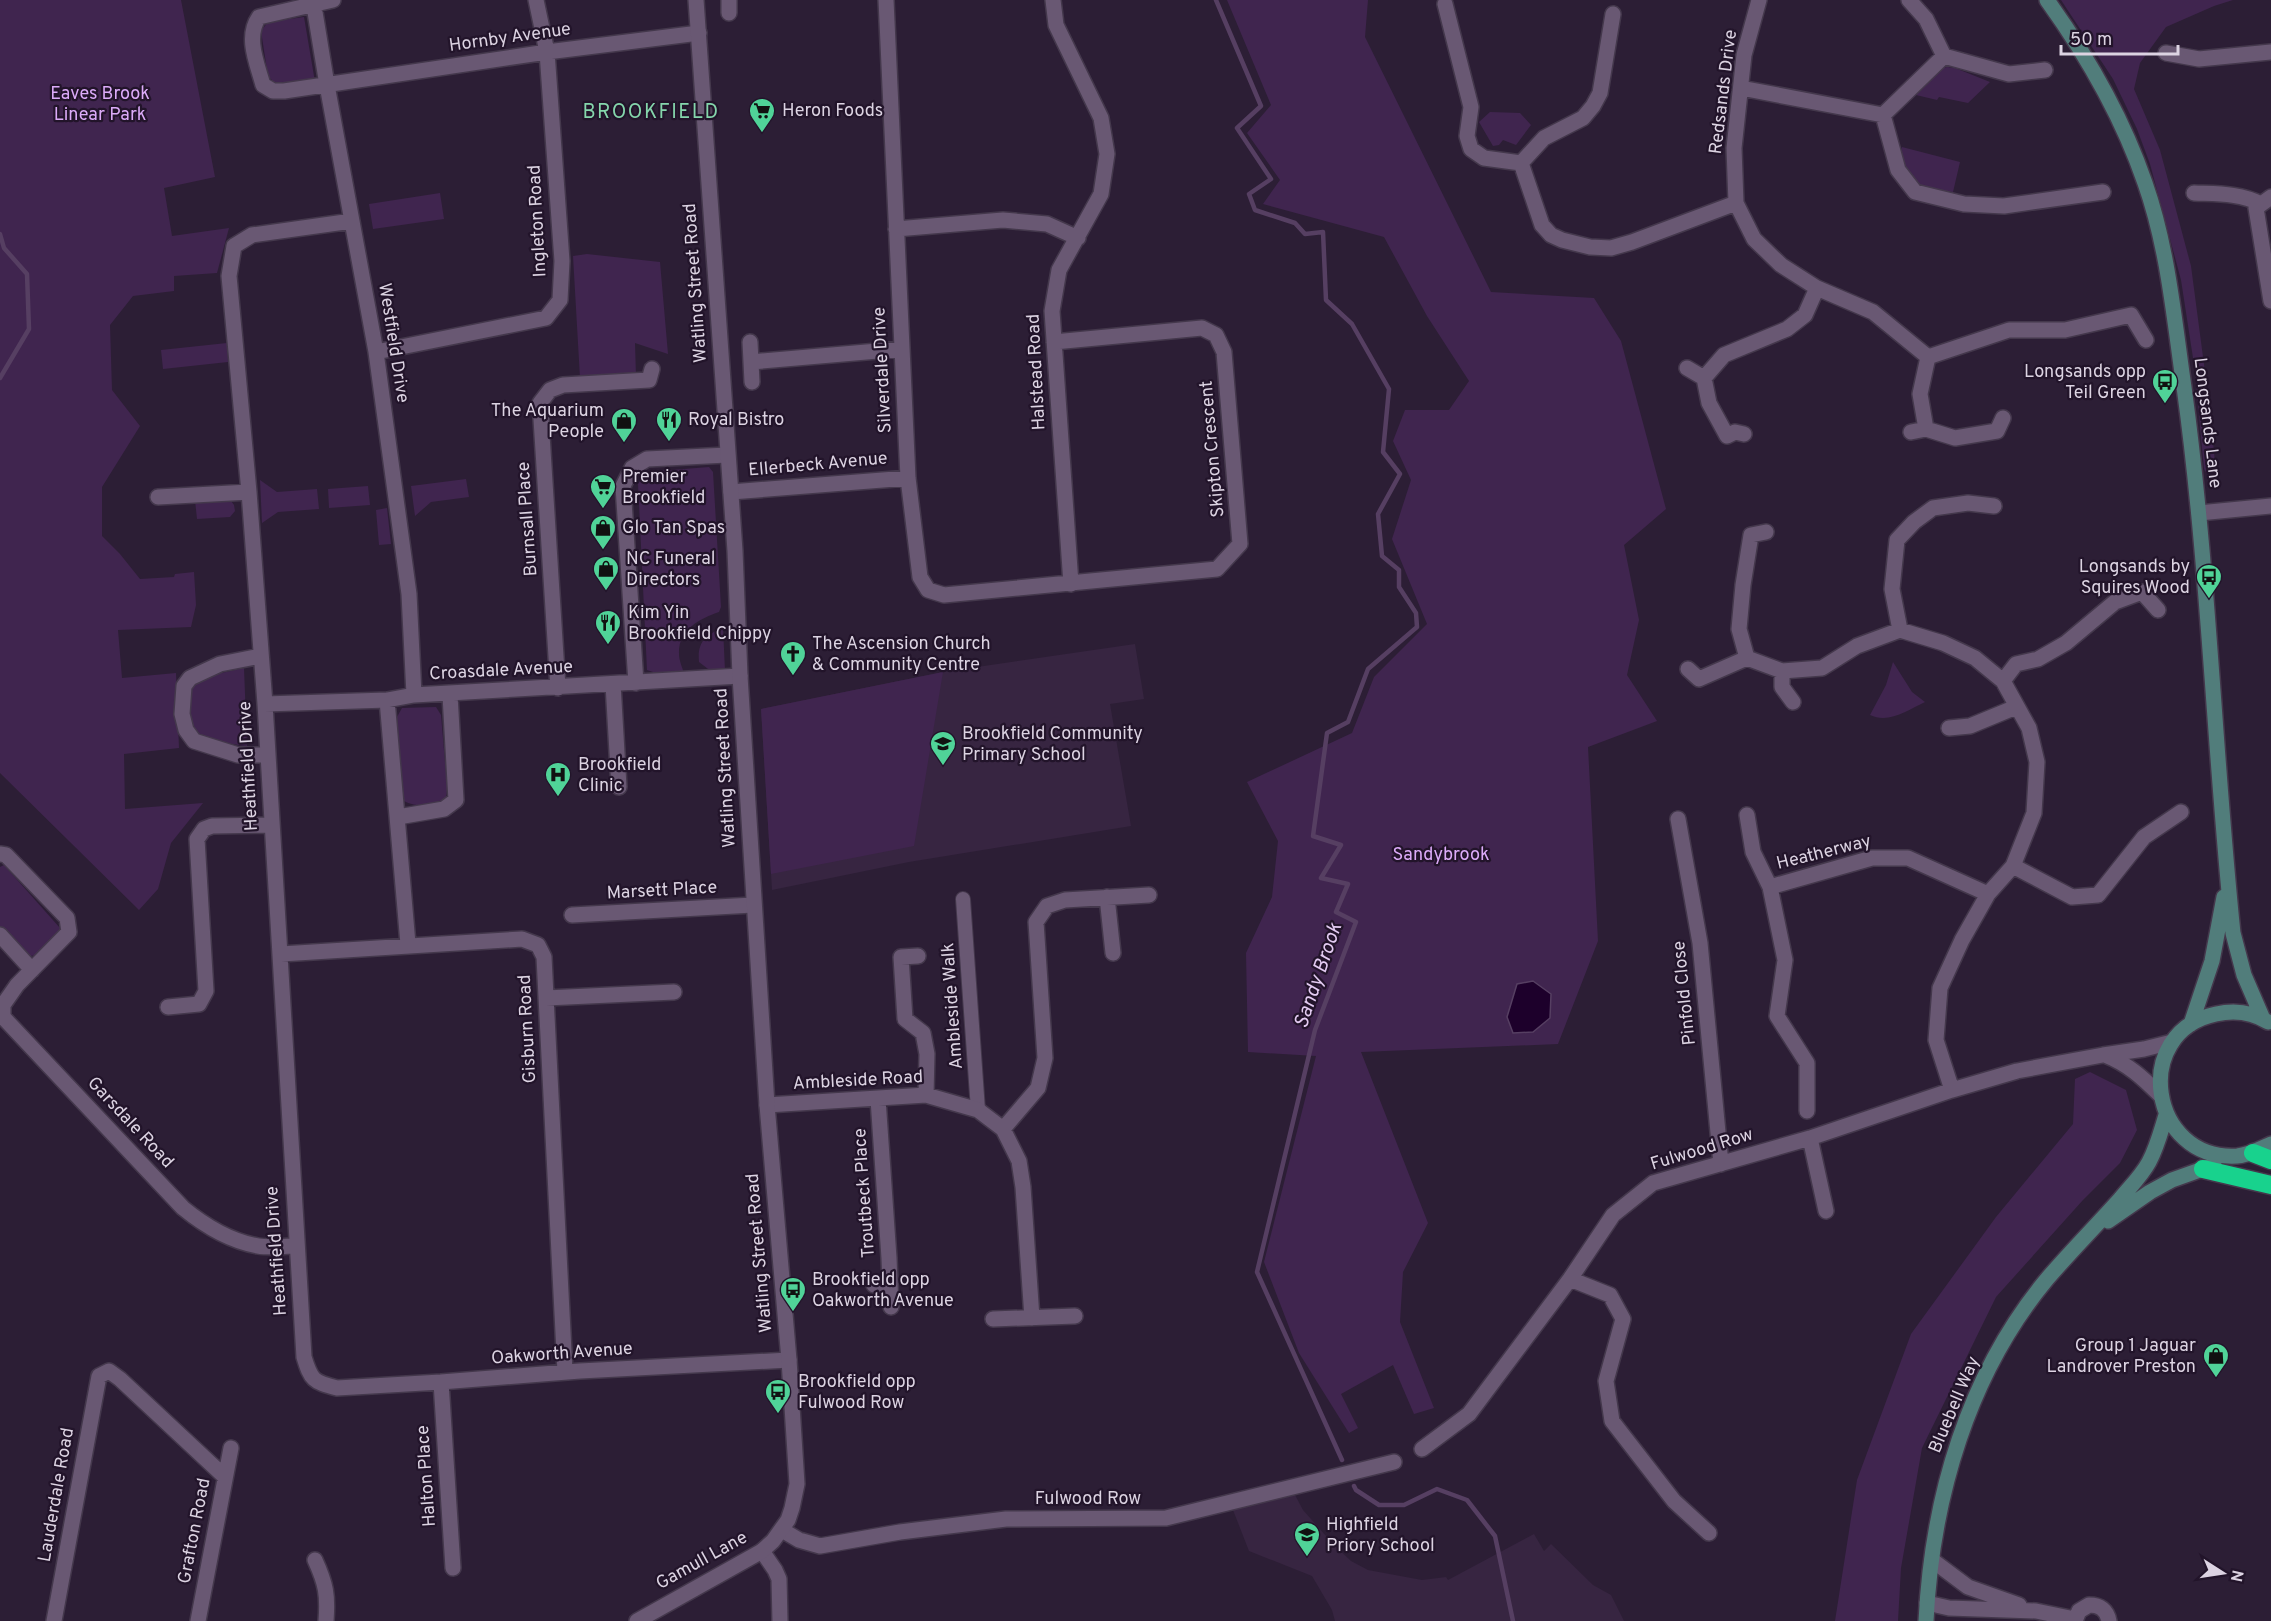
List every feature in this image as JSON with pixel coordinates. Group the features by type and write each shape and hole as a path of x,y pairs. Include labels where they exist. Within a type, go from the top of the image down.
{"highway":[{"path":"2245,1155 2271,1160"},
{"path":"2203,1169 2271,1185"}],"main road":[{"name":"Longsands Lane","path":"2047,0 2078,44 2102,84 2126,132 2146,184 2160,236 2169,280 2199,513 2227,879"},
{"path":"2227,879 2237,951 2248,986 2267,1022"},
{"path":"2191,1024 2212,961 2227,879"},
{"path":"2245,1155 2215,1154 2195,1146 2182,1136 2166,1115 2160,1095 2162,1068 2172,1042 2191,1024 2208,1016 2226,1012 2245,1013 2267,1022"},
{"path":"2089,1235 2148,1163 2166,1115"},
{"path":"2089,1235 2150,1192 2172,1180 2271,1144"},
{"name":"Bluebell Way","path":"1926,1621 1936,1527 1952,1456 1982,1381 2017,1320 2047,1279 2089,1235"}],"street":[{"path":"313,2 333,0"},
{"name":"Ingleton Road","path":"376,352 546,318 560,300 562,261 547,52 536,0"},
{"name":"Watling Street Road","path":"696,0 731,492 753,905 797,1484 792,1508 782,1530"},
{"name":"Silverdale Drive","path":"886,0 908,477 920,577 928,590 944,595 1071,584"},
{"name":"Halstead Road","path":"1053,0 1056,25 1101,118 1107,154 1101,194 1059,270 1052,311 1071,584"},
{"name":"Redsands Drive","path":"1759,0 1744,55 1734,148 1736,203 1754,239 1781,265 1817,288 1873,312 1928,357"},
{"path":"1909,0 1926,19 1944,56 2009,74 2045,70"},
{"name":"Westfield Drive","path":"313,2 376,352 409,594 414,695"},
{"name":"Hornby Avenue","path":"313,2 259,17 252,27 252,43 263,85 273,91 699,33"},
{"path":"1445,4 1471,107 1467,136 1471,149 1484,158 1521,163"},
{"path":"1521,163 1544,138 1583,118 1593,106 1600,93 1613,14"},
{"path":"2166,53 2199,59 2271,52"},
{"path":"1883,115 1944,56"},
{"path":"1741,88 1883,115"},
{"path":"1883,115 1898,170 1916,192 1964,204 2004,206 2103,192"},
{"path":"1521,163 1542,225 1551,235 1590,247 1611,248 1632,242 1736,203"},
{"path":"2194,193 2240,196 2266,201"},
{"path":"2266,201 2256,208 2271,301"},
{"path":"896,229 1003,220 1047,224 1078,238"},
{"name":"Heathfield Drive","path":"337,1388 322,1384 310,1376 304,1357 267,754 266,704 229,276 234,246 252,235 352,221"},
{"path":"1704,378 1724,355 1787,329 1804,315 1817,288"},
{"path":"2003,418 1998,431 1955,438 1919,430 1920,394 1928,357 2009,330 2065,330 2131,315 2146,340"},
{"name":"Skipton Crescent","path":"1054,342 1202,328 1216,335 1224,352 1240,544 1217,569 1071,584"},
{"path":"750,342 752,382"},
{"path":"751,362 901,349"},
{"path":"1687,368 1704,378 1709,403 1727,436 1735,432 1744,434"},
{"name":"Burnsall Place","path":"558,688 540,403 550,390 563,385 649,380 652,369"},
{"path":"636,683 623,486 632,468 647,459 727,455"},
{"name":"Ellerbeck Avenue","path":"731,492 908,477"},
{"path":"158,497 249,492"},
{"path":"1900,630 1892,589 1897,540 1914,522 1933,508 1968,503 1994,506"},
{"path":"2199,513 2271,506"},
{"path":"1747,658 1739,629 1743,585 1751,535 1766,532"},
{"path":"2003,681 2016,664 2038,659 2066,643 2115,602 2142,592 2158,610"},
{"path":"1688,669 1699,679 1747,658 1782,672 1822,668 1857,646 1900,630 1943,643 1975,658 2003,681 2029,728 2037,762 2034,813 2013,866 1988,894 1962,940 1940,988 1936,1040 1952,1090"},
{"path":"261,656 220,664 190,678 184,686 182,714 186,730 194,741 238,755 267,754"},
{"path":"1782,672 1782,687 1793,702"},
{"name":"Croasdale Avenue","path":"266,704 387,700 414,695 450,695 740,676"},
{"path":"613,684 619,787"},
{"path":"398,817 444,808 456,800 450,695"},
{"path":"387,700 408,944"},
{"path":"1949,728 1970,726 2016,707"},
{"path":"2013,866 2072,897 2098,895 2144,837 2181,812"},
{"name":"Heatherway","path":"1747,815 1753,852 1770,887 1785,960 1777,1016 1807,1063 1807,1111"},
{"name":"Pinfold Close","path":"1678,819 1700,942 1721,1164"},
{"path":"168,1007 199,1004 206,992 197,838 204,829 212,826 272,825"},
{"name":"Garsdale Road","path":"0,854 6,855 66,918 69,932 17,985 3,1005 3,1017 183,1208 214,1231 236,1240 260,1247 296,1246"},
{"name":"Heatherway","path":"1770,887 1872,858 1908,858 1988,894"},
{"path":"1003,1129 1038,1088 1045,1058 1036,922 1047,906 1065,900 1149,895"},
{"path":"1107,897 1113,953"},
{"name":"Ambleside Walk","path":"963,899 978,1110"},
{"name":"Marsett Place","path":"572,915 753,905"},
{"path":"0,935 32,970"},
{"name":"Gisburn Road","path":"281,954 408,944 522,939 538,945 544,957 565,1372"},
{"path":"918,956 901,957 905,1019 923,1033 927,1054 926,1095"},
{"path":"546,998 674,992"},
{"name":"Fulwood Row","path":"1422,1449 1468,1414 1570,1278 1613,1215 1653,1183 1810,1138 1952,1090 2017,1071 2172,1042"},
{"path":"2103,1054 2136,1071 2160,1095"},
{"name":"Ambleside Road","path":"767,1105 926,1095 978,1110 1003,1129 1019,1161 1023,1187 1032,1318"},
{"name":"Troutbeck Place","path":"878,1099 889,1258 882,1285 891,1307"},
{"path":"1810,1138 1826,1211"},
{"path":"1570,1278 1610,1295 1623,1319 1606,1381 1612,1421 1674,1501 1709,1533"},
{"path":"993,1319 1076,1316"},
{"name":"Oakworth Avenue","path":"337,1388 565,1372 789,1360"},
{"name":"Lauderdale Road","path":"54,1621 99,1376 109,1371 120,1379 225,1477"},
{"name":"Halton Place","path":"441,1382 453,1568"},
{"name":"Grafton Road","path":"198,1621 231,1448"},
{"name":"Fulwood Row","path":"782,1530 800,1540 820,1546 900,1532 1006,1519 1166,1518 1394,1462"},
{"name":"Gamull Lane","path":"637,1621 762,1551 782,1530"},
{"path":"762,1551 775,1570 778,1579 780,1621"},
{"path":"315,1560 328,1595 326,1621"},
{"path":"1932,1560 1977,1591 2036,1611 2075,1620 2084,1607 2095,1605 2105,1611 2109,1621"},
{"path":"1927,1603 1949,1608 2036,1611"},
{"path":"1990,1621 2036,1611"}],"shaded area":[{"name":"Brookfield Community Primary School","path":"1135,644 1144,699 1110,704 1131,826 909,862 772,890 761,709 943,672"},
{"path":"1533,981 1551,994 1550,1018 1533,1032 1513,1033 1507,1017 1517,984"},
{"name":"Highfield Priory School","path":"1295,1495 1303,1510 1351,1561 1368,1570 1422,1580 1446,1577 1448,1580 1534,1534 1544,1551 1551,1544 1593,1585 1611,1595 1624,1621 1335,1621 1332,1610 1312,1576 1249,1551 1233,1510"}],"green space":[{"name":"Eaves Brook Linear Park","path":"0,0 181,0 215,177 164,188 172,236 229,228 217,273 174,276 174,291 133,296 110,325 112,390 140,426 102,487 102,536 140,579 174,577 175,574 194,572 196,605 191,627 118,630 122,678 176,673 179,748 124,754 125,809 203,803 171,843 158,889 139,910 0,773"},
{"name":"Sandybrook","path":"1227,0 1368,0 1365,37 1491,292 1594,298 1621,341 1666,509 1624,545 1639,620 1627,675 1657,721 1588,747 1598,941 1558,1044 1361,1052 1428,1223 1403,1272 1400,1322 1434,1408 1414,1414 1393,1365 1341,1394 1358,1428 1349,1433 1299,1353 1264,1262 1316,1056 1248,1052 1246,953 1272,897 1278,841 1247,782 1352,733 1374,677 1427,624 1392,539 1411,480 1393,441 1405,410 1449,410 1469,381 1427,316 1384,237 1263,204 1280,180 1247,133 1271,105"},
{"path":"2061,0 2233,0 2166,27 2140,63 2134,89 2160,150 2191,266 2210,410 2217,484 2213,483 2204,469 2195,371 2181,280 2150,164 2137,129 2113,79"},
{"path":"304,17 315,82 277,86 268,76 261,31 268,22"},
{"path":"1947,67 1990,82 1968,103 1939,97 1937,100 1916,95 1912,91 1940,69"},
{"path":"1490,112 1520,113 1531,125 1516,145 1503,140 1499,145 1493,146 1479,122"},
{"path":"1902,147 1960,162 1953,192 1924,187 1913,180 1903,161"},
{"path":"440,193 444,219 373,229 369,204"},
{"path":"587,254 660,262 668,354 635,343 636,376 580,378 573,256"},
{"path":"227,343 228,362 163,369 161,350"},
{"path":"709,467 713,472 721,607 719,612 697,622 682,638 679,654 684,673 659,674 647,670 638,484 646,472"},
{"path":"466,479 469,497 431,502 415,516 411,486"},
{"path":"260,480 277,492 317,489 319,509 278,512 262,523"},
{"path":"368,486 370,505 329,508 328,489"},
{"path":"195,500 231,501 235,511 230,517 197,519"},
{"path":"387,508 391,544 379,545 376,510"},
{"path":"723,627 725,671 712,672 699,662 701,644 707,636"},
{"path":"1893,662 1912,692 1925,702 1891,717 1870,715 1886,685"},
{"path":"244,668 247,746 224,743 193,733 188,719 187,692 205,678"},
{"path":"943,672 914,846 771,874 761,709"},
{"path":"436,707 441,715 446,796 439,804 423,806 412,804 404,801 397,717 402,708"},
{"path":"4,865 60,928 58,937 40,955 30,956 0,926 0,867"},
{"path":"2090,1072 2126,1090 2137,1130 2120,1163 2083,1200 1996,1297 1922,1448 1901,1568 1898,1621 1835,1621 1857,1480 1911,1334 1996,1217 2073,1124 2075,1079"}],"waterway":[{"name":"Sandy Brook","path":"1216,0 1261,106 1237,128 1271,179 1249,194 1255,210 1295,223 1305,234 1323,232 1326,300 1352,324 1389,389 1383,452 1400,474 1378,514 1382,556 1399,570 1399,587 1416,613 1417,627 1368,669 1348,722 1327,733 1313,836 1341,845 1321,878 1348,884 1336,912 1356,922 1315,1030 1257,1272 1342,1460"},
{"path":"0,234 4,248 27,274 29,329 0,378"},
{"name":"Sandy Brook","path":"1354,1486 1356,1490 1379,1505 1404,1505 1437,1489 1467,1500 1495,1536 1513,1621"}],"place":[{"name":"Heron Foods","path":"762,134"},
{"name":"Longsands opp Teil Green","path":"2165,405"},
{"name":"Royal Bistro","path":"669,443"},
{"name":"The Aquarium People","path":"624,444"},
{"name":"Premier Brookfield","path":"603,510"},
{"name":"Glo Tan Spas","path":"603,551"},
{"name":"NC Funeral Directors","path":"606,592"},
{"name":"Longsands by Squires Wood","path":"2209,600"},
{"name":"Kim Yin Brookfield Chippy","path":"608,646"},
{"name":"The Ascension Church & Community Centre","path":"793,677"},
{"name":"Brookfield Community Primary School","path":"943,767"},
{"name":"Brookfield Clinic","path":"558,798"},
{"name":"Brookfield opp Oakworth Avenue","path":"793,1313"},
{"name":"Group 1 Jaguar Landrover Preston","path":"2216,1379"},
{"name":"Brookfield opp Fulwood Row","path":"778,1415"},
{"name":"Highfield Priory School","path":"1307,1558"}],"district":[{"name":"BROOKFIELD","path":"651,113"}]}
